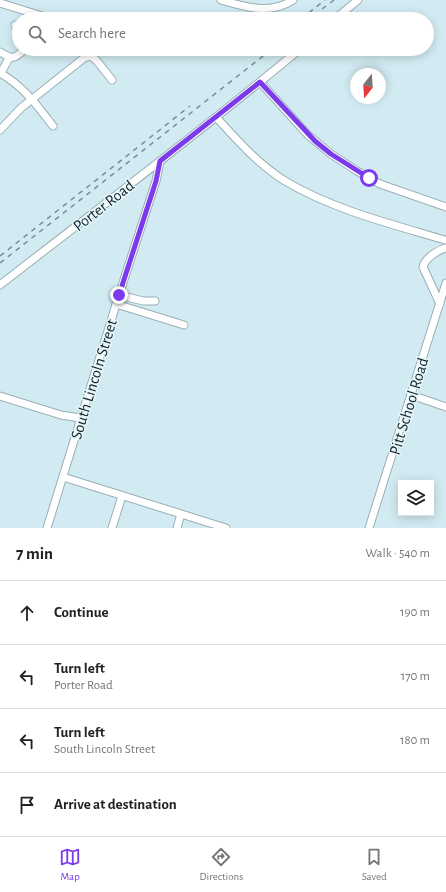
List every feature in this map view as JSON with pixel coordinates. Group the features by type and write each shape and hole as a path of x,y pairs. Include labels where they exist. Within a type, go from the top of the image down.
{"street":[{"path":"221,0 262,9 285,5 292,0"},
{"path":"343,12 358,0"},
{"path":"0,3 29,12"},
{"path":"0,52 9,58 16,56"},
{"path":"0,130 21,108 84,58 91,56 97,61 112,80"},
{"name":"Porter Road","path":"0,285 160,161 292,56"},
{"path":"9,58 0,73 22,88 53,126"},
{"path":"260,82 308,135 336,158 380,184 446,207"},
{"path":"216,117 234,137 265,166 284,180 337,206 445,240"},
{"name":"South Lincoln Street","path":"47,528 80,418 156,181 160,161"},
{"path":"440,304 423,267 424,263 440,250 446,248"},
{"name":"Pitt School Road","path":"370,528 446,283"},
{"path":"119,295 143,301 156,301"},
{"path":"116,304 184,325"},
{"path":"411,395 446,407"},
{"path":"0,396 61,415 80,418"},
{"path":"63,477 226,528"},
{"path":"112,528 122,496"},
{"path":"177,528 181,514"}],"railway":[{"path":"310,12 325,0"},
{"path":"322,9 334,0"},
{"path":"0,263 263,56"},
{"path":"0,256 190,106"}],"route":[{"path":"119,295 156,181 160,161 260,82 315,141 341,161 369,178"}]}
